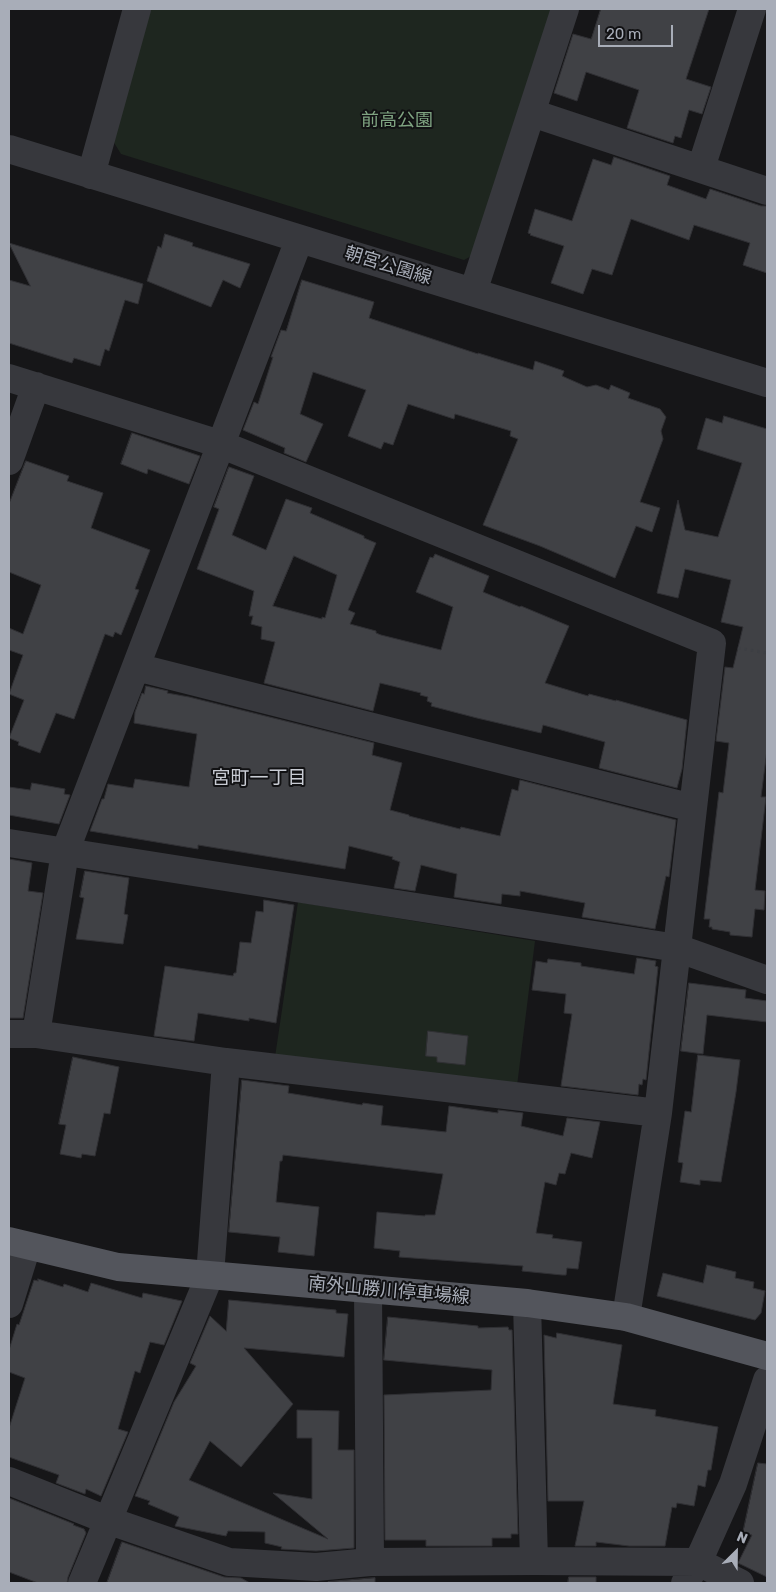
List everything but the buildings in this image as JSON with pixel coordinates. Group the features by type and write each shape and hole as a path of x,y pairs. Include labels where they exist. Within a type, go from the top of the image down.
{"main road":[{"name":"南外山勝川停車場線","path":"18,1244 118,1267 527,1303 626,1317 767,1356"}],"street":[{"path":"91,175 136,9"},
{"path":"473,292 565,9"},
{"path":"701,168 752,9"},
{"path":"532,112 767,191"},
{"name":"朝宮公園線","path":"9,150 767,383"},
{"path":"36,1034 65,852 299,240"},
{"path":"9,378 220,444 712,643 658,1112 626,1317"},
{"path":"9,460 36,386"},
{"path":"136,667 693,808"},
{"path":"9,843 677,948 767,980"},
{"path":"9,1034 36,1034 226,1062 658,1112"},
{"path":"82,1583 210,1275 226,1062"},
{"path":"9,1304 18,1244"},
{"path":"368,1289 370,1562"},
{"path":"527,1303 534,1561"},
{"path":"691,1573 734,1484 767,1380"},
{"path":"9,1481 107,1520 229,1562 313,1575 370,1562 534,1561 691,1573 740,1583"}],"green space":[{"name":"前高公園","path":"148,9 552,9 473,255 464,260 121,154 113,141"},
{"path":"298,902 535,941 517,1086 275,1057"}],"district":[{"name":"宮町一丁目","path":"259,779"}]}
